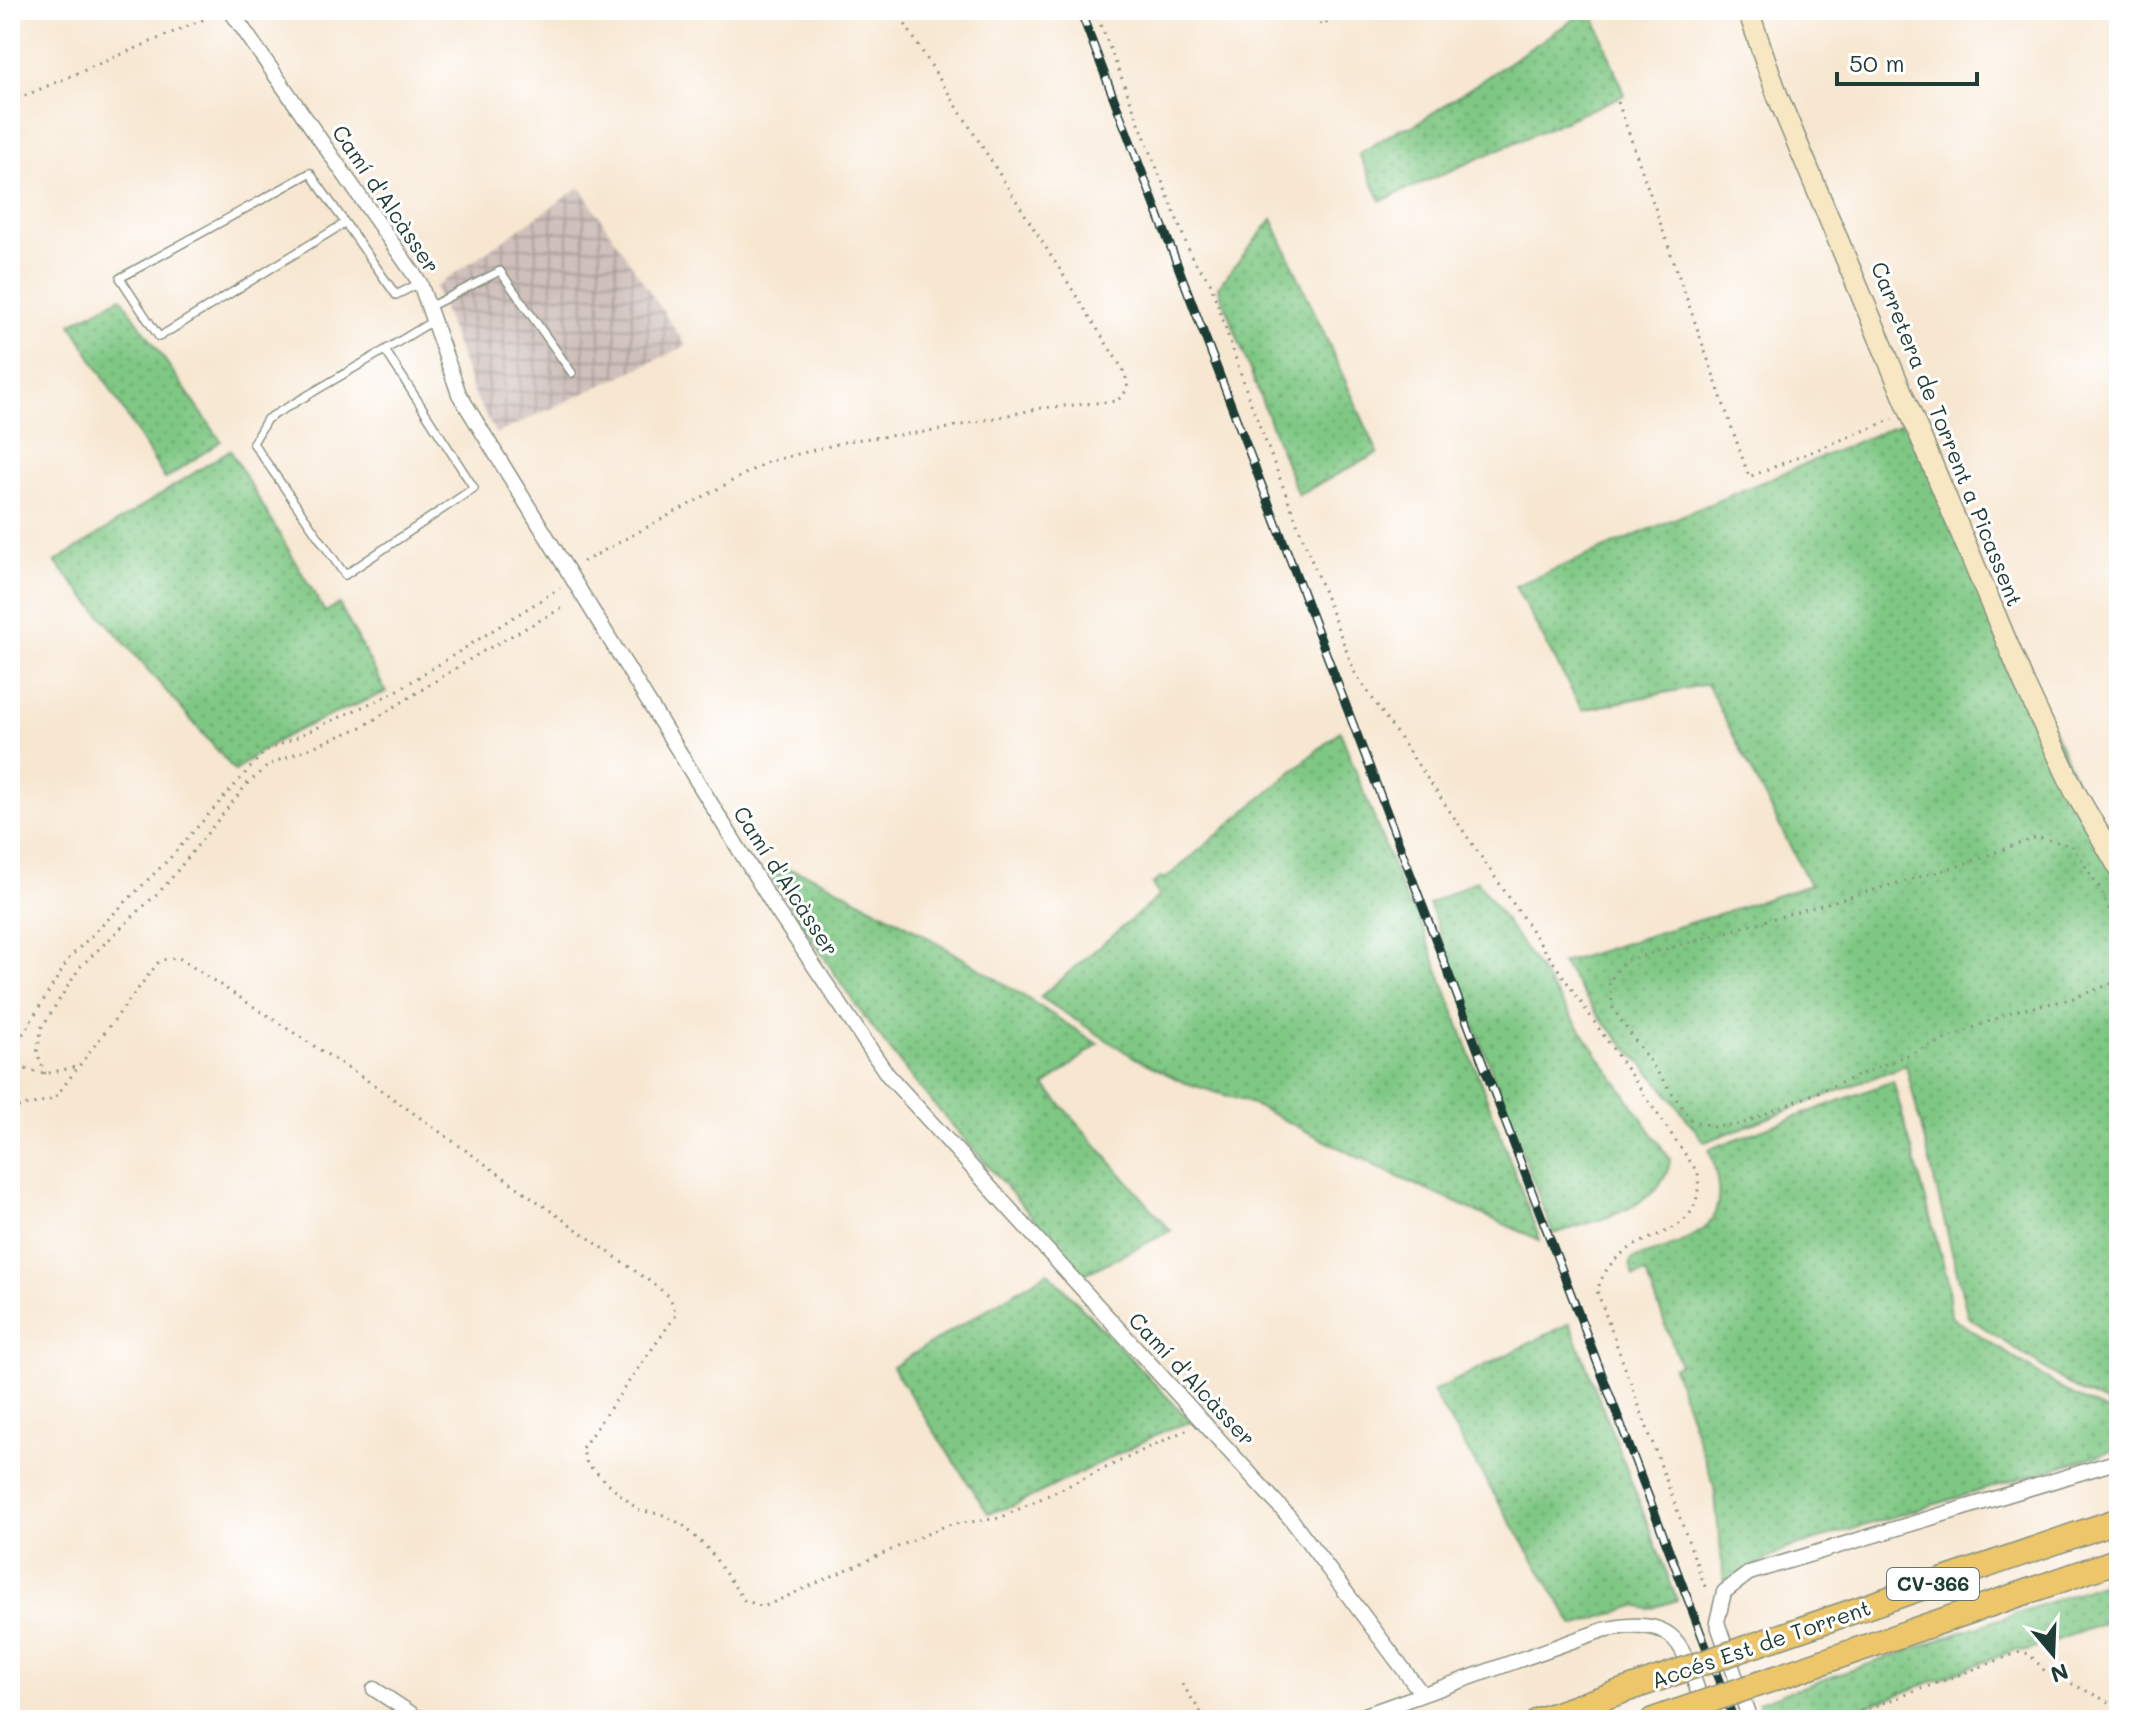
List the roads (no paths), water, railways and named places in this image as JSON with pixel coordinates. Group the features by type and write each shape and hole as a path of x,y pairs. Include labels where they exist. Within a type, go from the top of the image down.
{"main road":[{"name":"Accés Est de Torrent","path":"1539,1720 2119,1520"},
{"name":"Accés Est de Torrent","path":"1663,1717 2119,1560"}],"street":[{"name":"Camí d'Alcàsser","path":"227,10 420,283 459,394 777,911 887,1074 1291,1519 1422,1694"},
{"name":"Carretera de Torrent a Picassent","path":"1748,10 1778,97 2024,683 2075,792 2119,868"},
{"path":"1750,1720 1717,1622 1724,1592 1749,1573 2119,1461"},
{"path":"1351,1720 1603,1630 1634,1623 1660,1627 1678,1640 1708,1720"},
{"path":"374,1689 421,1720"}],"lane":[{"path":"345,223 159,337 120,278 310,173 396,295 420,283"},
{"path":"385,350 474,488 345,575 253,443 267,419 385,350 429,315 500,271 572,373"}],"railway":[{"path":"1080,10 1734,1720"}]}
